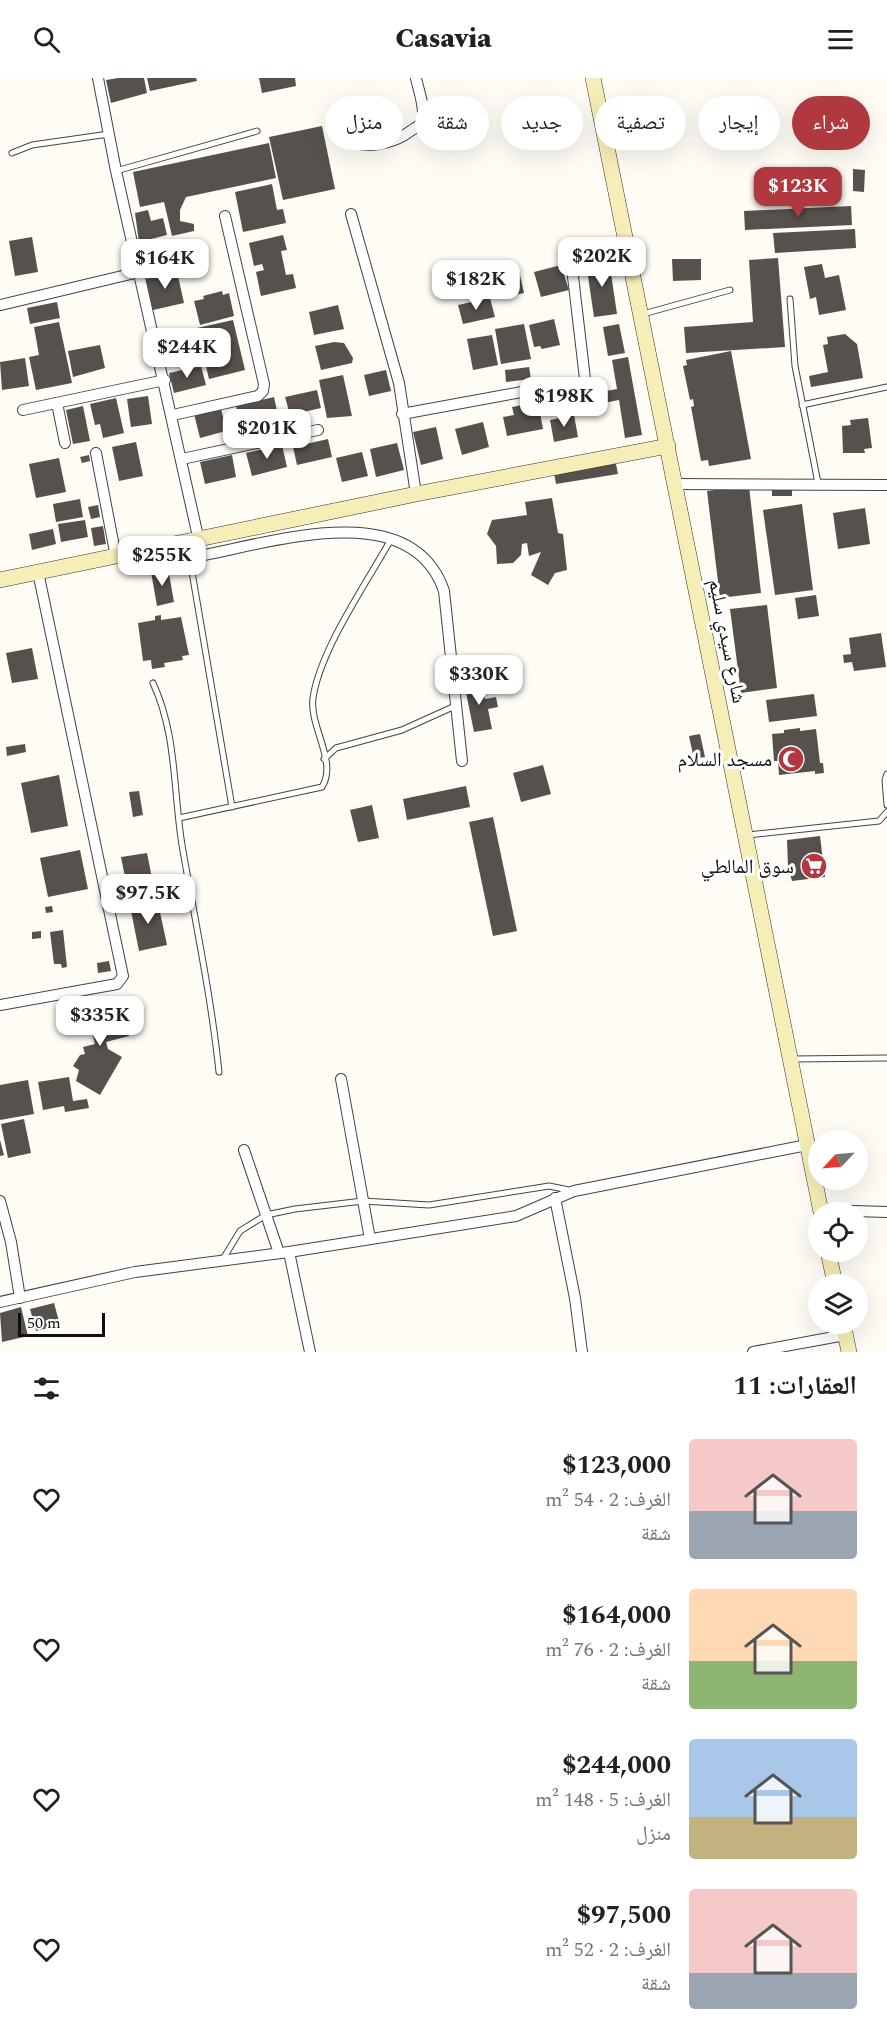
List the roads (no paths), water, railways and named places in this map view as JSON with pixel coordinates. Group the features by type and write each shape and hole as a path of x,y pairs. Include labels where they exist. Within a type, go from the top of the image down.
{"main road":[{"name":"شارع سيدي سليم","path":"593,78 818,1202"},
{"path":"0,580 116,557 195,546 416,494 668,446"},
{"path":"845,1334 849,1352"}],"street":[{"path":"98,78 116,171 173,415 195,546 304,534 374,534 392,538 416,549 440,578 448,613 462,761"},
{"path":"403,134 419,125 422,120 416,78"},
{"path":"351,214 399,383 416,494"},
{"path":"173,415 258,396 263,391 264,384 225,216"},
{"path":"585,379 572,268 587,259 628,248"},
{"path":"1,305 140,272"},
{"path":"23,410 165,380"},
{"path":"402,414 528,391"},
{"path":"57,403 65,443"},
{"path":"182,459 318,430"},
{"path":"96,453 116,557"},
{"path":"676,484 887,485"},
{"path":"0,1005 117,984 123,976 38,572"},
{"path":"341,1079 370,1239"},
{"path":"0,1302 135,1272 284,1252 516,1216 574,1191 807,1145"},
{"path":"244,1150 266,1215 284,1252 310,1352"},
{"path":"555,1198 582,1352"},
{"path":"0,1200 11,1242 20,1298"},
{"path":"868,1212 887,1212"},
{"path":"753,1352 824,1334"}],"lane":[{"path":"116,171 257,131"},
{"path":"12,153 32,145 109,134"},
{"path":"641,315 730,290"},
{"path":"790,299 795,366 818,483"},
{"path":"802,405 887,387"},
{"path":"179,818 318,790 327,780 313,706 320,674 334,640 392,538"},
{"path":"195,546 192,572 231,807"},
{"path":"153,683 166,716 171,737 179,818 201,944 219,1072"},
{"path":"324,759 336,748 402,730 457,705"},
{"path":"887,774 885,780 887,805"},
{"path":"746,835 879,820 887,812"},
{"path":"791,1059 887,1058"},
{"path":"222,1261 240,1231 266,1215 295,1209 363,1201 415,1206 549,1186 574,1191"}],"place":[{"name":"مسجد السلام","path":"791,759"},
{"name":"سوق المالطي","path":"814,866"}]}
